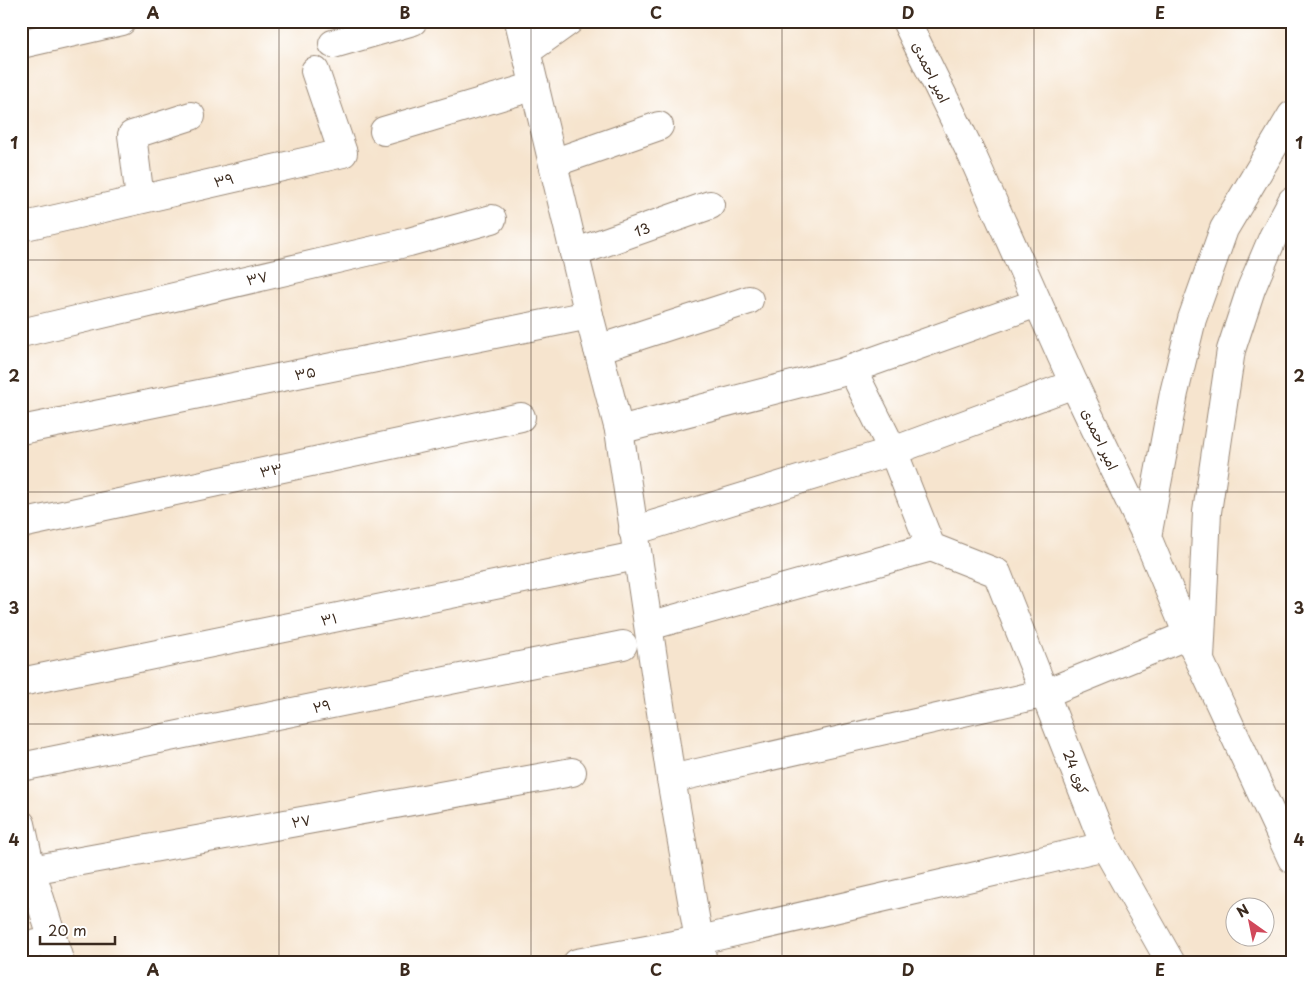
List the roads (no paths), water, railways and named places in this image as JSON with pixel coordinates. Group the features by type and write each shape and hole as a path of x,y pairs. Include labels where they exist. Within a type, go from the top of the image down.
{"street":[{"path":"21,44 122,21"},
{"path":"332,44 412,21"},
{"path":"519,21 589,315 619,430 671,779 702,951"},
{"path":"527,51 569,21"},
{"name":"امیر احمدی","path":"906,21 972,155 1074,384 1147,537 1188,635 1284,824 1292,859"},
{"name":"۳۹","path":"21,226 343,153 315,71"},
{"path":"384,131 535,86"},
{"path":"1147,537 1174,393 1192,319 1224,229 1292,115"},
{"path":"140,199 132,135 191,116"},
{"path":"554,163 659,126"},
{"path":"1200,660 1207,512 1231,350 1251,289 1273,237 1292,201"},
{"name":"13","path":"574,253 710,206"},
{"name":"۳۷","path":"21,333 409,242 492,219"},
{"path":"598,349 749,300"},
{"path":"619,430 852,369 1037,303"},
{"name":"۳۵","path":"21,430 589,315"},
{"path":"649,626 932,547 893,451 852,369"},
{"name":"۳۱","path":"21,682 635,543 1074,384"},
{"name":"۳۳","path":"21,524 521,417"},
{"name":"کوی 24","path":"932,547 997,573 1105,846 1171,963"},
{"path":"671,779 1046,693 1188,635"},
{"name":"۲۹","path":"21,767 623,645"},
{"name":"۲۷","path":"31,870 572,772"},
{"path":"21,824 31,870 56,952 21,947"},
{"path":"577,963 702,951 1105,846"}]}
